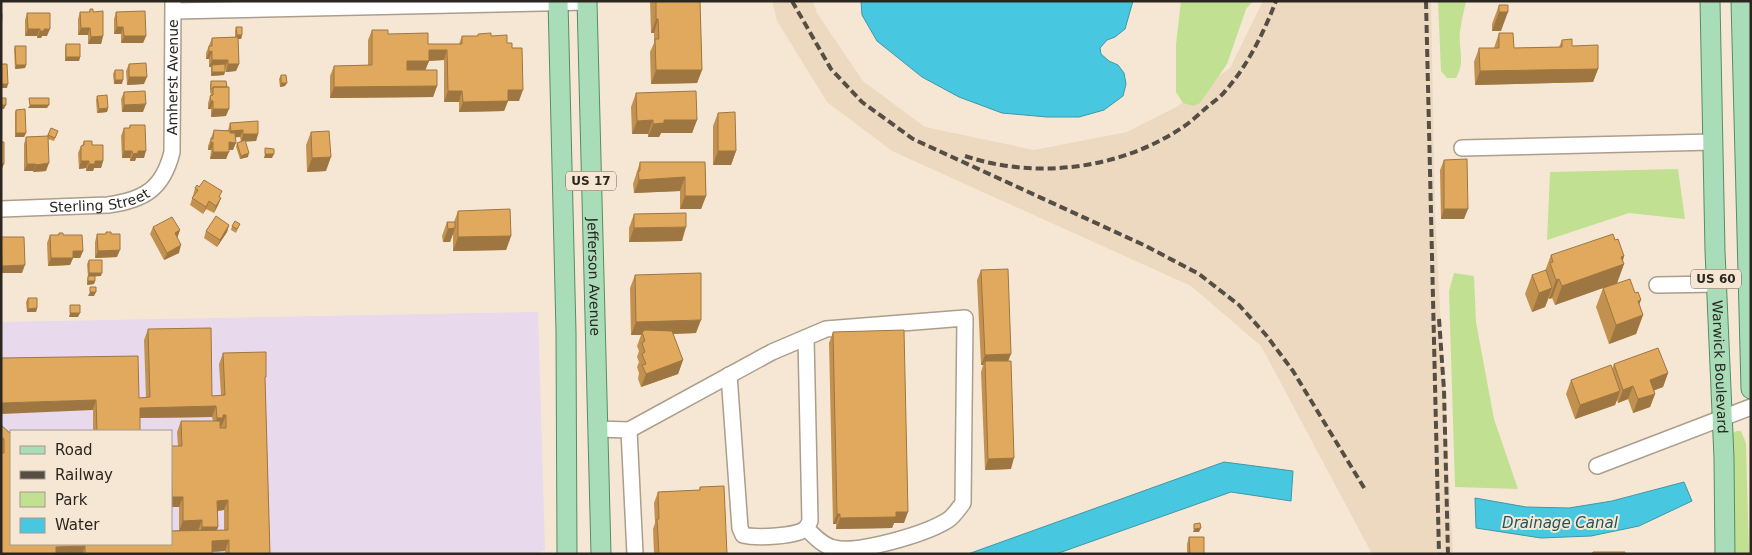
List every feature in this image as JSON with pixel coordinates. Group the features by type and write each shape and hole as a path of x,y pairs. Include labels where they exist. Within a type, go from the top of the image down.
{"main road":[{"name":"Warwick Boulevard","path":"1710,1 1725,554"},
{"name":"US 60","path":"1740,1 1751,390"},
{"name":"Jefferson Avenue","path":"558,2 566,332 567,554"},
{"name":"Jefferson Avenue","path":"587,2 601,554"},
{"path":"1713,142 1744,140"}],"street":[{"path":"174,6 587,2"},
{"name":"Amherst Avenue","path":"172,152 174,6"},
{"path":"1462,148 1713,142"},
{"name":"Sterling Street","path":"1,209 125,203 141,197 159,183 170,162 172,152"},
{"path":"1657,284 1717,284"},
{"path":"597,429 629,430 772,352 826,329 965,318 963,503 949,520 908,537 851,550 833,548 816,538 806,528"},
{"path":"729,376 740,528 743,535 752,537 797,533 806,528 810,520 806,338"},
{"path":"1597,466 1751,407"},
{"path":"629,430 635,554"}],"shaded area":[{"path":"772,1 813,1 817,13 863,81 925,127 1034,150 1127,132 1176,107 1230,68 1263,1 1431,1 1435,212 1453,554 1372,554 1261,346 1191,286 892,151 827,102 777,21"},
{"path":"538,312 545,550 536,554 1,554 1,322"}],"green space":[{"path":"1181,1 1253,1 1246,9 1227,64 1200,103 1194,106 1183,103 1176,92 1176,44"},
{"path":"1438,1 1466,1 1460,32 1461,66 1456,78 1447,78 1441,71"},
{"path":"1678,169 1685,219 1629,213 1547,240 1550,172"},
{"path":"1454,273 1474,276 1476,322 1494,419 1518,489 1455,487 1449,291"},
{"path":"1741,431 1746,443 1749,554 1733,554 1732,433"}],"water":[{"path":"861,1 1133,1 1125,29 1115,37 1107,40 1100,48 1101,54 1109,61 1118,65 1124,73 1126,84 1123,96 1104,110 1079,117 1047,117 1002,113 959,97 922,77 877,41 862,15"},
{"path":"1224,462 1293,471 1291,501 1231,492 1056,554 968,554"},
{"name":"Drainage Canal","path":"1684,482 1692,501 1639,526 1591,536 1541,538 1476,528 1475,498 1526,507 1569,508 1612,501"}],"building":[{"path":"656,1 700,1 702,70 656,70 655,39 659,39"},
{"path":"1499,5 1508,5 1508,12 1499,12"},
{"path":"90,9 93,9 93,12 103,11 103,36 91,37 90,28 81,28 80,12 90,12"},
{"path":"145,11 146,36 124,36 123,27 117,27 116,12"},
{"path":"27,13 50,13 50,29 40,31 40,29 28,29"},
{"path":"236,27 242,27 242,35 237,35"},
{"path":"372,30 388,30 388,34 428,33 428,44 462,44 462,36 478,36 478,34 491,33 491,36 507,35 507,43 512,43 512,48 522,48 523,90 508,90 508,101 463,102 462,91 448,91 447,50 429,50 429,61 407,61 407,70 437,70 437,86 334,87 334,66 372,65"},
{"path":"1499,33 1513,33 1514,48 1562,47 1562,40 1572,39 1572,46 1598,45 1598,69 1480,71 1479,48 1499,48"},
{"path":"238,37 239,64 228,64 228,60 212,60 212,51 209,52 209,46 212,46 212,38"},
{"path":"66,44 80,44 80,57 66,57"},
{"path":"15,46 26,46 26,65 16,65"},
{"path":"146,63 147,77 129,77 129,64"},
{"path":"1,64 7,64 8,84 1,84"},
{"path":"225,64 225,72 212,72 212,65"},
{"path":"115,70 123,70 123,80 115,80"},
{"path":"281,75 286,75 287,83 281,83"},
{"path":"211,81 226,81 227,87 213,87 211,89"},
{"path":"213,87 229,87 229,109 213,109 213,101 211,101 210,96 213,95"},
{"path":"145,91 146,104 124,105 124,92"},
{"path":"696,91 697,120 664,120 664,123 653,124 653,120 637,121 636,93"},
{"path":"107,95 108,108 99,109 97,96"},
{"path":"1,98 6,98 6,105 1,105"},
{"path":"29,98 49,98 49,105 30,105"},
{"path":"25,109 26,133 16,133 16,110"},
{"path":"735,112 736,151 718,151 718,113"},
{"path":"258,121 258,134 243,134 243,130 231,131 230,123"},
{"path":"130,125 145,125 146,151 138,151 138,153 133,154 132,151 124,151 124,128 130,128"},
{"path":"51,128 58,131 55,138 48,135"},
{"path":"214,130 235,133 236,143 229,142 229,152 213,152 211,138 213,139"},
{"path":"329,131 331,157 312,158 311,132"},
{"path":"48,136 49,163 27,164 26,137"},
{"path":"245,140 249,153 241,156 237,143"},
{"path":"84,141 92,141 92,145 103,145 103,161 95,161 95,164 89,164 89,161 81,161 81,146 84,145"},
{"path":"1,142 4,142 4,164 1,164"},
{"path":"265,148 274,149 274,154 265,154"},
{"path":"1467,159 1468,209 1444,209 1444,160"},
{"path":"640,162 705,162 706,196 685,196 685,177 639,180"},
{"path":"204,180 222,191 219,197 221,198 216,206 209,201 206,207 192,198 198,190 195,188 197,185 199,187"},
{"path":"510,209 511,236 458,237 458,211"},
{"path":"686,213 686,227 634,228 634,214"},
{"path":"216,216 229,225 220,240 206,231"},
{"path":"172,217 180,230 175,233 181,245 167,253 153,227"},
{"path":"235,221 240,224 237,229 232,226"},
{"path":"447,222 455,222 455,228 448,229"},
{"path":"106,232 120,234 120,250 98,251 97,234 106,234"},
{"path":"59,233 63,233 63,235 82,235 83,251 73,251 73,258 51,258 50,235 59,235"},
{"path":"1613,234 1615,240 1618,239 1624,256 1621,257 1624,264 1562,286 1559,279 1556,280 1550,263 1553,262 1551,255"},
{"path":"1,237 24,237 25,265 2,266"},
{"path":"89,260 102,260 102,273 89,273"},
{"path":"1008,269 1011,354 985,355 981,270"},
{"path":"1546,270 1552,288 1539,293 1532,275"},
{"path":"701,273 701,320 636,322 635,275"},
{"path":"88,276 95,276 95,281 88,281"},
{"path":"1630,279 1635,293 1638,292 1641,300 1638,301 1643,315 1616,325 1603,288"},
{"path":"90,287 96,287 96,292 90,292"},
{"path":"28,298 37,298 37,308 28,309"},
{"path":"70,305 80,305 80,313 70,313"},
{"path":"211,328 212,396 225,395 223,353 266,352 270,554 229,554 229,540 212,541 212,554 85,554 85,546 56,547 56,554 1,554 1,453 4,453 4,439 1,437 1,425 10,433 10,545 172,545 172,531 228,530 228,500 217,501 218,527 202,527 202,520 183,521 183,497 172,497 172,446 182,446 181,421 220,421 220,428 226,428 226,415 223,415 223,418 217,418 216,406 140,408 140,430 97,430 96,400 1,403 1,358 138,356 139,398 150,397 148,329"},
{"path":"645,330 672,331 683,360 646,374 642,365 646,364 642,354 645,352 642,343 645,341 642,332"},
{"path":"904,330 908,512 896,512 896,517 840,518 840,514 837,514 833,332"},
{"path":"1658,348 1668,373 1650,380 1655,394 1638,399 1633,386 1623,390 1614,364"},
{"path":"985,361 1011,361 1014,458 988,459"},
{"path":"1611,365 1620,391 1580,405 1571,380"},
{"path":"724,486 727,554 659,554 658,492 700,490 700,487"},
{"path":"1200,523 1201,528 1194,529 1194,524"},
{"path":"1189,537 1204,537 1204,554 1190,554"},
{"path":"1593,552 1625,552 1625,554 1593,554"}],"railway":[{"path":"792,1 831,69 862,102 913,139 1146,246 1199,274 1239,305 1266,335 1293,371 1366,491"},
{"path":"965,156 1020,168 1077,166 1133,153 1159,141 1189,123 1224,93 1255,48 1276,1"},
{"path":"1426,1 1439,554"},
{"path":"1439,319 1444,390 1448,554"}]}
